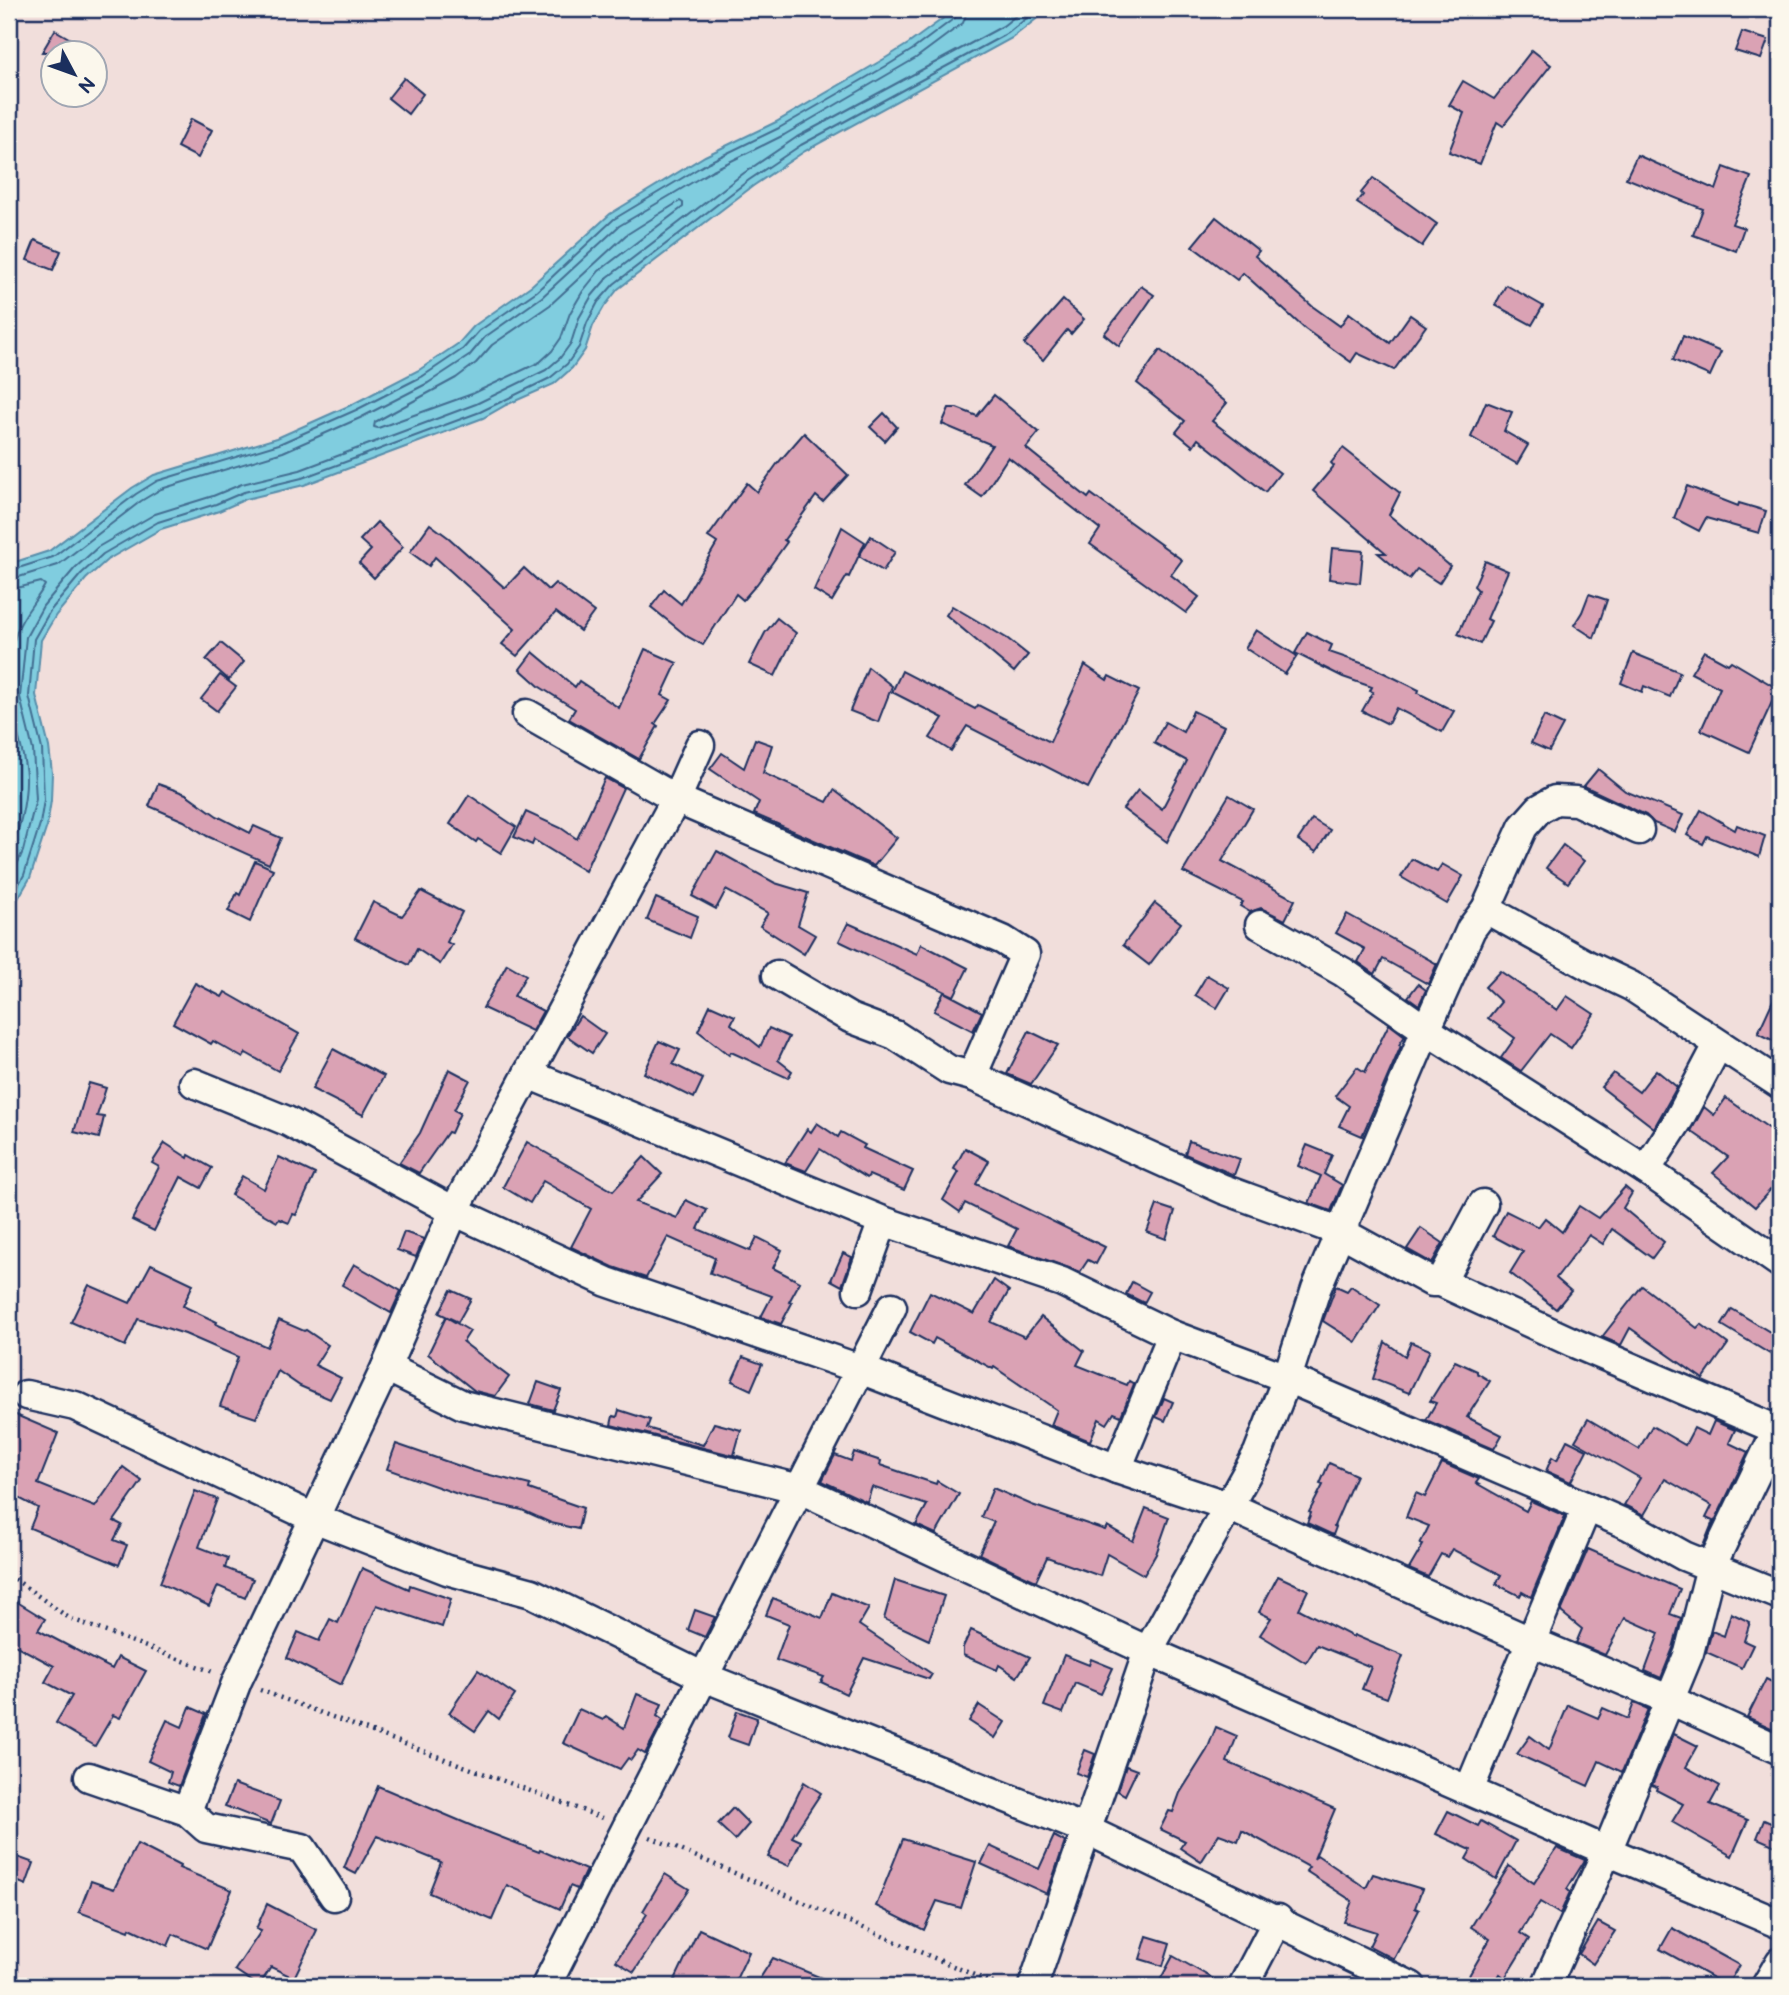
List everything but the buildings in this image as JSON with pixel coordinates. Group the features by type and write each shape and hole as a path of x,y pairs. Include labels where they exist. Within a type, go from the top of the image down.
{"street":[{"path":"527,714 676,799 1003,940 1025,954 972,1076"},
{"path":"187,1811 237,1681 386,1367 454,1212 676,799 700,746"},
{"path":"1033,1986 1148,1651 1258,1453 1287,1378 1316,1289 1471,929 1486,908 1523,827 1539,809 1555,800 1576,802 1639,830"},
{"path":"1486,908 1589,966 1631,986 1780,1084"},
{"path":"1260,925 1343,972 1426,1030 1646,1170 1780,1263"},
{"path":"777,975 850,1018 895,1035 949,1070 972,1076 1223,1189 1341,1232 1432,1282 1441,1282 1574,1343 1779,1428 1710,1567 1689,1653 1546,1986"},
{"path":"1646,1170 1679,1119 1718,1045"},
{"path":"528,1074 883,1221 1062,1283 1172,1335 1287,1378 1587,1507 1710,1567 1780,1595"},
{"path":"194,1083 287,1121 454,1212 607,1282 860,1369 1117,1469 1228,1506 1780,1751"},
{"path":"1441,1282 1483,1204"},
{"path":"858,1290 883,1221"},
{"path":"546,1986 892,1307"},
{"path":"1117,1469 1172,1335"},
{"path":"386,1367 463,1405 800,1489 1148,1651 1780,1924"},
{"path":"26,1395 75,1406 314,1518 447,1570 532,1592 704,1677 1087,1830 1411,1986"},
{"path":"1469,1790 1587,1507"},
{"path":"89,1777 187,1811 206,1828 302,1848 334,1896"},
{"path":"1243,1986 1278,1921"},
{"path":"1766,1986 1780,1962"}],"path":[{"path":"9,1575 69,1618 627,1828 1000,1986"}],"water":[{"path":"956,9 1049,9 1012,38 805,151 753,186 618,289 593,326 585,350 572,368 554,384 483,418 304,485 246,499 219,511 161,529 107,560 86,579 56,615 41,640 36,695 49,747 51,801 47,826 30,878 9,914 9,564 49,551 132,488 154,475 277,438 353,404 419,370 459,343 474,326 532,285 610,214 705,156 776,122 884,59"}]}
